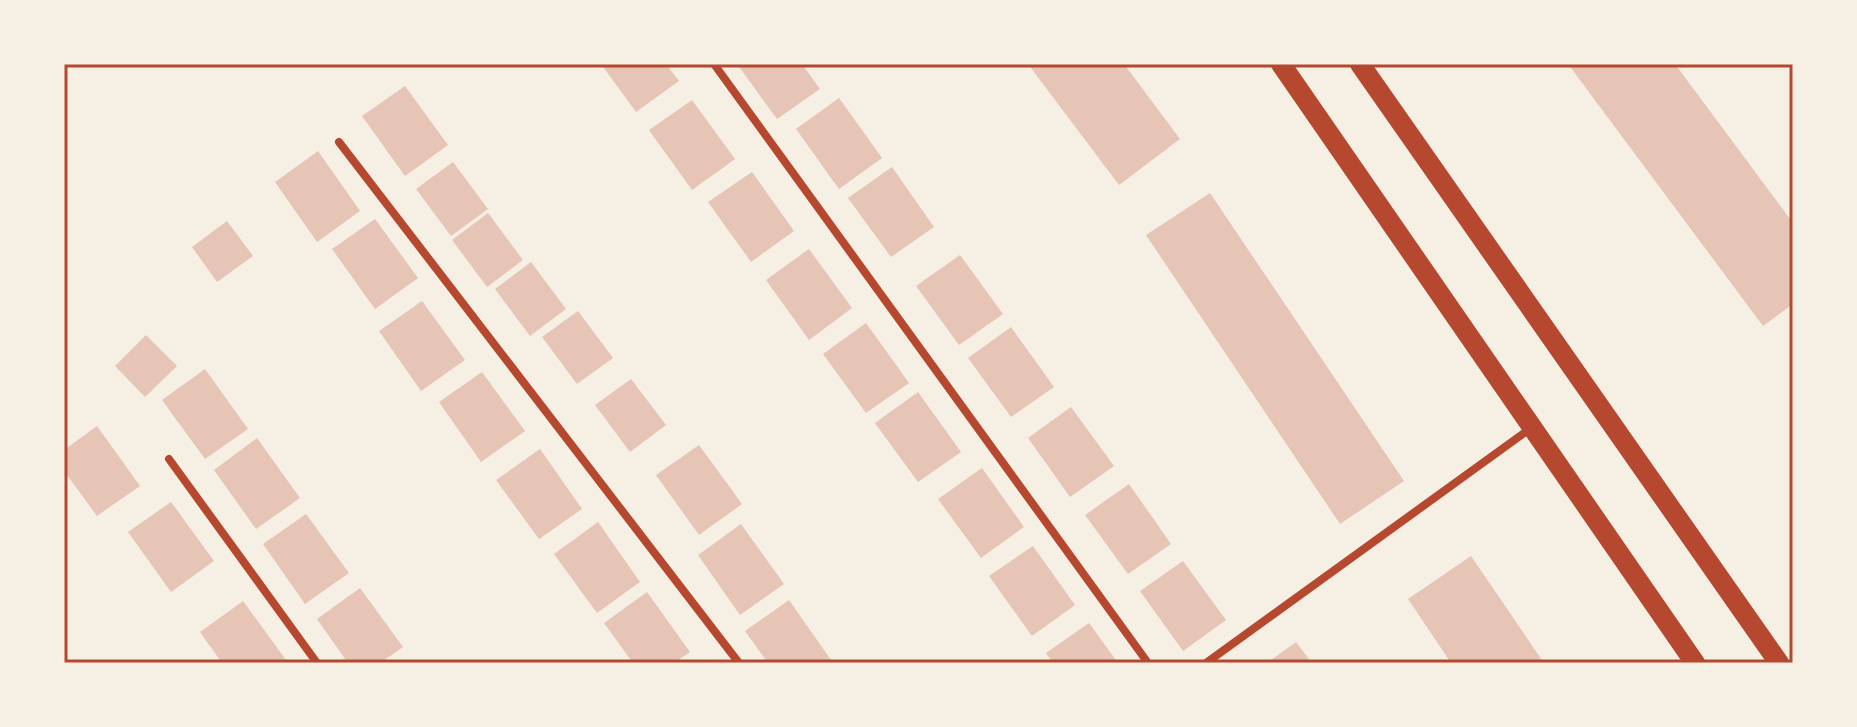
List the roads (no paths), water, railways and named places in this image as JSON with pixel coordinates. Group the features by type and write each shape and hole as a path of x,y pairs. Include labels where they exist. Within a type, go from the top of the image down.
{"main road":[{"path":"1281,64 1695,663"},
{"path":"1360,64 1779,663"}],"street":[{"path":"714,64 1148,663"},
{"path":"339,142 739,663"},
{"path":"1206,663 1532,428"},
{"path":"169,459 317,663"}]}
